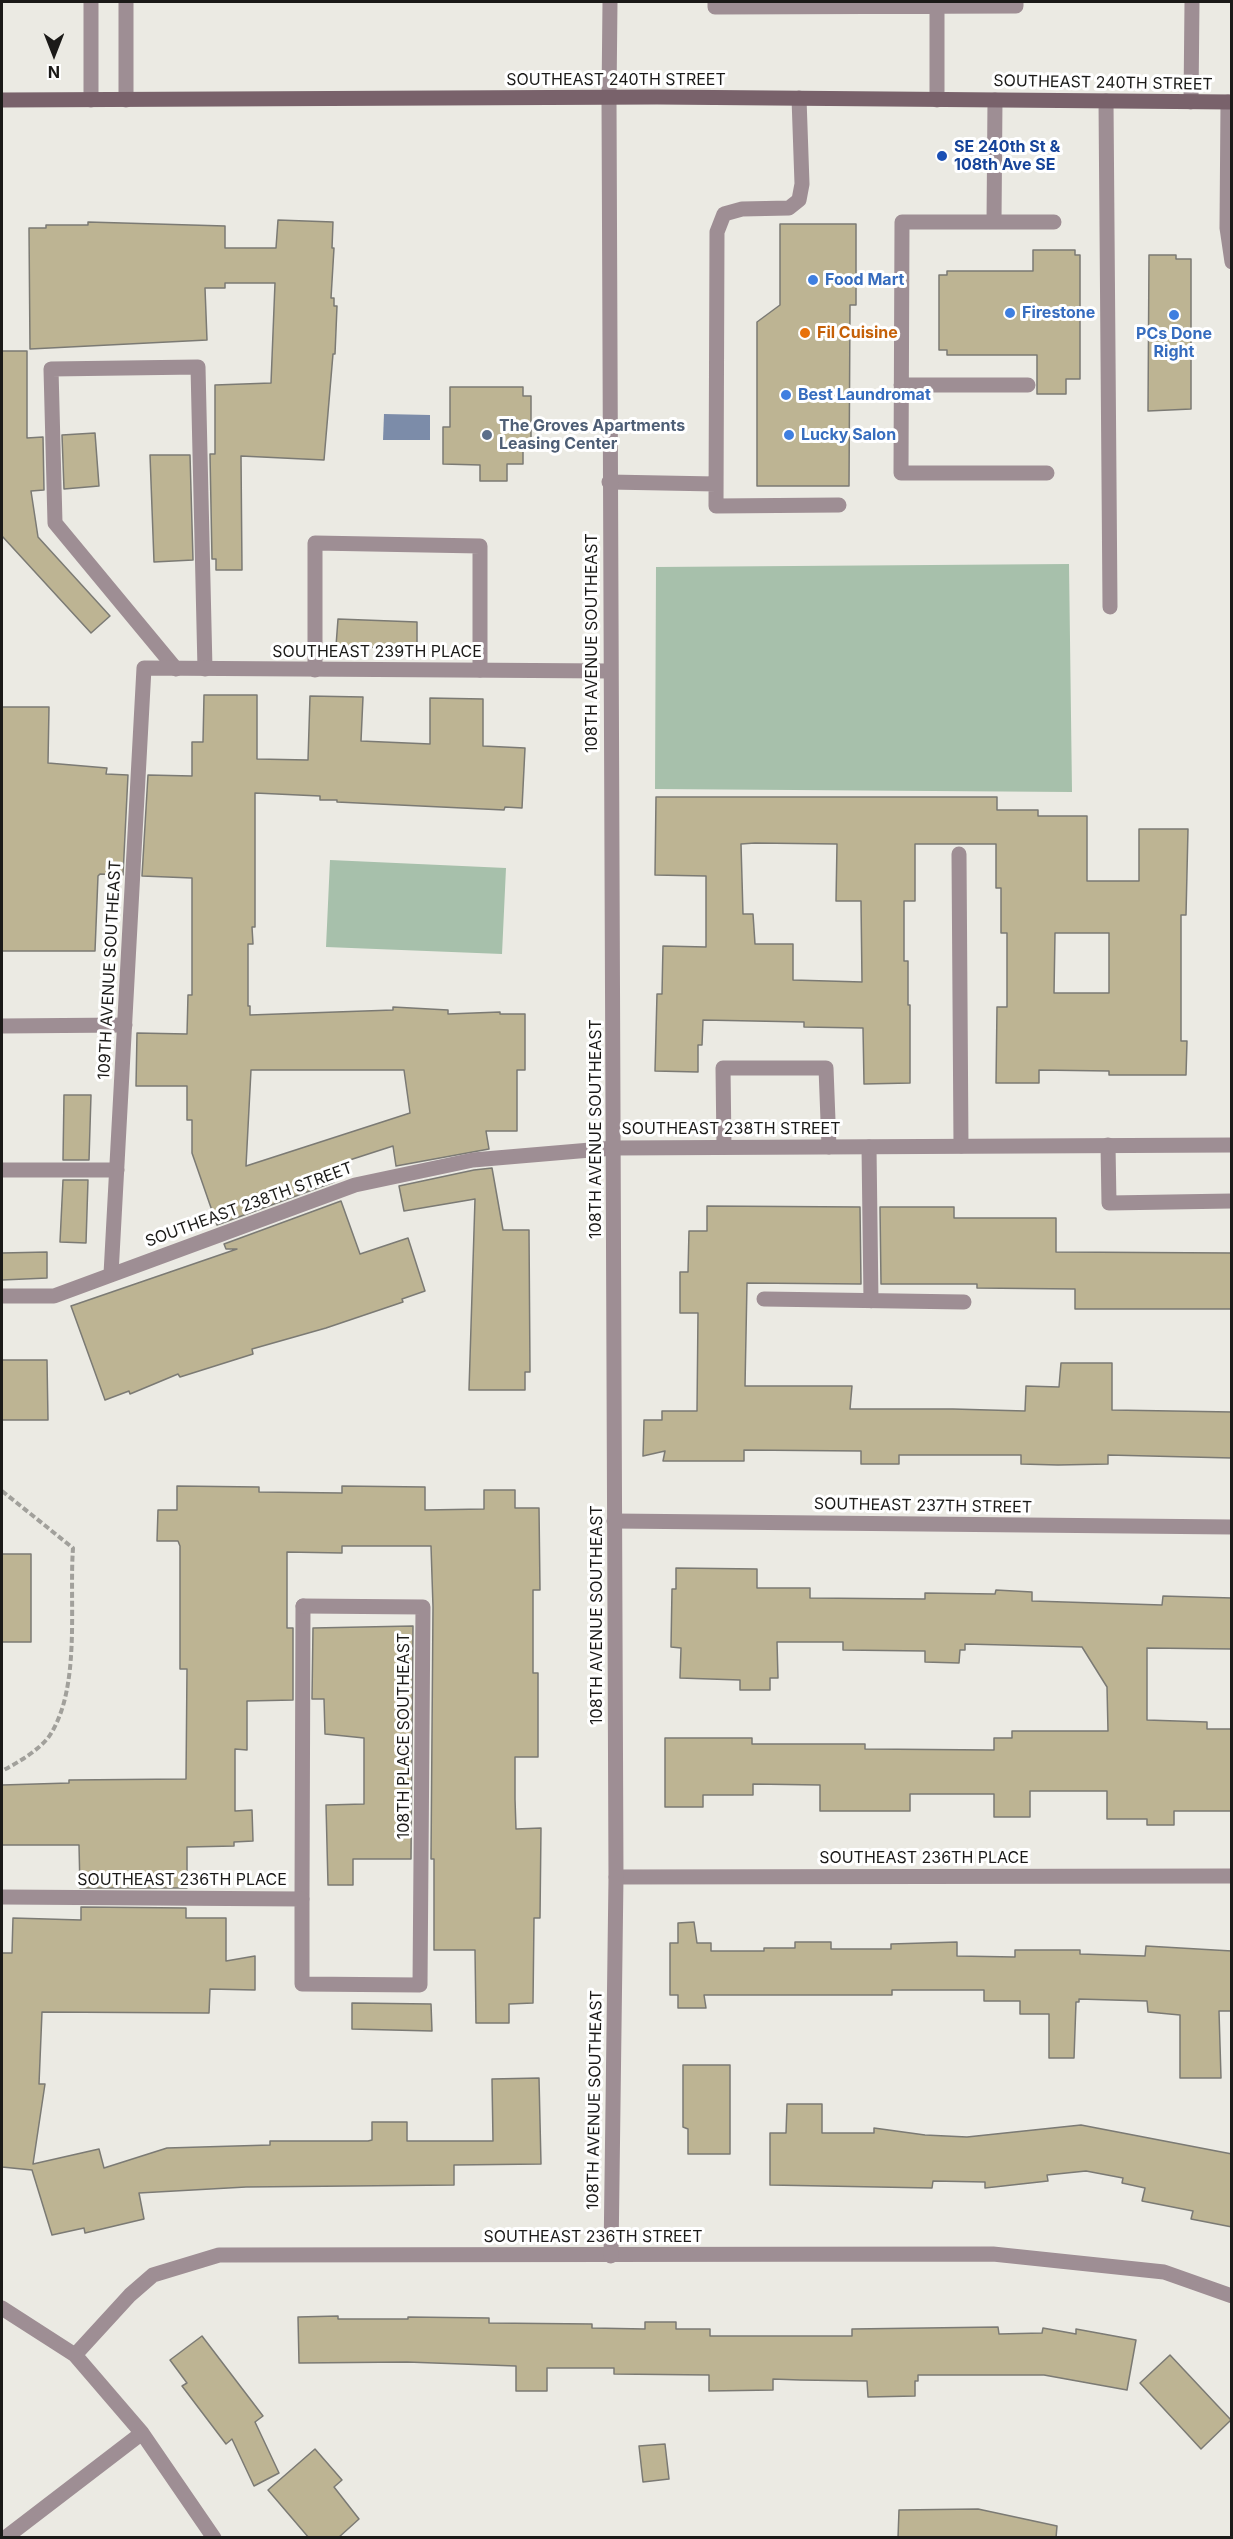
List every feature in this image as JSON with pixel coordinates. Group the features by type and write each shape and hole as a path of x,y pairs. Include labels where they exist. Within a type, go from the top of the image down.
{"main road":[{"name":"SOUTHEAST 240TH STREET","path":"2,100 609,97 1230,102"}],"street":[{"path":"91,2 91,99"},
{"path":"126,2 126,99"},
{"name":"108TH AVENUE SOUTHEAST","path":"610,2 609,482 616,1877 611,2256"},
{"path":"715,2 715,7 1016,6 1016,2"},
{"path":"1191,102 1192,2"},
{"path":"937,6 938,99"},
{"path":"799,98 802,184 799,200 789,208 742,209 724,214 717,231 716,506 839,505"},
{"path":"994,222 995,99"},
{"path":"1106,101 1110,607"},
{"path":"1230,102 1227,228 1231,255"},
{"path":"1047,473 902,473 902,222 1054,222"},
{"path":"176,669 55,523 51,369 198,367 205,669"},
{"path":"902,385 1028,385"},
{"path":"609,482 716,484"},
{"path":"315,670 315,543 480,546 480,670"},
{"name":"SOUTHEAST 239TH PLACE","path":"144,668 610,671"},
{"name":"109TH AVENUE SOUTHEAST","path":"111,1274 144,668"},
{"path":"959,854 961,1146"},
{"path":"2,1026 125,1025"},
{"path":"724,1147 723,1068 826,1068 829,1147"},
{"path":"1108,1145 1109,1203 1232,1201"},
{"name":"SOUTHEAST 238TH STREET","path":"2,1296 54,1296 355,1185 473,1160 614,1148 1232,1145"},
{"path":"869,1147 871,1300"},
{"path":"2,1170 117,1170"},
{"path":"764,1299 964,1302"},
{"name":"SOUTHEAST 237TH STREET","path":"614,1521 1232,1527"},
{"name":"108TH PLACE SOUTHEAST","path":"302,1899 303,1606 423,1607 420,1985"},
{"name":"SOUTHEAST 236TH PLACE","path":"616,1877 1232,1876"},
{"name":"SOUTHEAST 236TH PLACE","path":"2,1897 302,1899 302,1984 420,1985"},
{"name":"SOUTHEAST 236TH STREET","path":"75,2355 130,2295 153,2275 219,2255 993,2254 1164,2272 1232,2296"},
{"path":"2,2308 75,2355 142,2433 214,2538"},
{"path":"4,2538 142,2433"}],"path":[{"path":"2,1491 73,1548 72,1644 67,1685 58,1718 50,1735 42,1744 2,1771"}],"green space":[{"path":"1069,564 1072,792 655,789 656,567"},
{"path":"330,860 506,868 502,954 326,947"}],"water":[{"path":"384,414 430,415 430,440 383,440"}],"building":[{"path":"278,220 333,222 331,298 334,298 334,306 337,306 335,354 333,354 324,460 241,456 242,570 216,570 216,559 212,559 210,454 215,454 215,385 271,383 275,283 225,283 225,288 205,288 207,340 30,349 29,228 46,228 46,225 88,225 88,222 225,226 225,248 276,248"},
{"path":"780,224 856,224 856,305 850,305 849,486 757,486 757,322 780,305"},
{"name":"Firestone","path":"1033,250 1075,250 1075,255 1080,255 1080,379 1066,379 1066,394 1037,394 1037,355 947,355 947,350 939,350 939,275 947,275 947,271 1033,271"},
{"path":"1149,255 1176,255 1176,259 1191,259 1191,409 1148,411"},
{"path":"2,351 27,351 27,438 43,437 44,490 31,491 38,537 110,616 91,633 2,536"},
{"name":"The Groves Apartments Leasing Center","path":"450,387 523,387 523,396 531,396 531,442 523,442 523,464 507,464 507,481 480,481 480,465 443,464 443,427 450,427"},
{"path":"95,433 99,486 64,489 62,435"},
{"path":"150,455 190,455 193,560 154,562"},
{"path":"338,619 417,622 417,649 336,646"},
{"path":"204,695 257,695 257,759 308,760 310,696 363,697 361,741 430,744 430,698 483,699 483,746 525,748 522,808 505,807 504,810 337,802 337,800 320,800 320,796 255,793 255,927 252,927 253,944 248,944 250,1015 393,1010 393,1007 448,1010 448,1014 500,1012 500,1014 525,1014 525,1070 517,1070 517,1131 486,1131 489,1149 396,1166 393,1146 328,1167 334,1182 217,1225 192,1153 192,1120 187,1120 187,1086 136,1086 137,1033 187,1034 188,995 192,995 192,878 142,876 148,775 192,776 192,742 203,742","holes":["251,1070 404,1070 410,1113 246,1166"]},
{"path":"2,707 49,707 48,763 107,768 106,774 128,775 123,875 100,874 98,876 95,951 2,951"},
{"path":"656,797 997,797 997,810 1038,810 1038,816 1087,816 1087,881 1139,881 1139,829 1188,829 1186,915 1181,915 1181,1041 1187,1041 1186,1075 1109,1075 1109,1071 1039,1070 1039,1083 996,1083 997,1007 1007,1007 1007,933 1001,933 1001,888 996,888 996,844 915,844 915,901 904,901 904,961 908,961 908,1005 910,1005 910,1083 864,1084 863,1028 804,1027 804,1022 703,1020 702,1045 698,1045 698,1072 655,1071 657,994 662,994 663,946 706,947 706,876 655,875","holes":["741,844 837,844 836,901 861,901 862,982 793,980 793,944 755,944 753,914 743,914","1055,933 1109,933 1109,993 1054,993"]},
{"path":"64,1095 91,1095 89,1160 63,1160"},
{"path":"492,1168 503,1230 529,1230 530,1372 525,1372 525,1390 469,1390 475,1199 404,1211 399,1186"},
{"path":"63,1180 88,1180 86,1243 60,1242"},
{"path":"341,1201 360,1254 408,1238 425,1291 402,1299 403,1302 326,1328 252,1349 253,1354 180,1377 178,1374 130,1394 129,1391 105,1400 71,1306 237,1249 226,1249 224,1244"},
{"path":"707,1206 860,1207 861,1284 747,1283 745,1386 852,1386 850,1409 1025,1411 1026,1386 1059,1387 1061,1363 1112,1363 1112,1410 1232,1412 1232,1458 1108,1455 1108,1464 1058,1465 1021,1464 1021,1455 899,1455 899,1464 861,1464 861,1451 744,1450 744,1461 663,1461 665,1451 643,1456 644,1420 662,1420 662,1411 697,1411 698,1313 680,1313 680,1272 688,1272 689,1231 707,1231"},
{"path":"880,1207 954,1207 954,1218 1056,1218 1056,1252 1232,1253 1232,1309 1075,1309 1075,1289 977,1288 977,1284 881,1284"},
{"path":"47,1252 47,1278 2,1280 2,1253"},
{"path":"2,1360 47,1360 48,1420 2,1420"},
{"path":"177,1486 259,1487 259,1492 342,1493 342,1486 425,1487 425,1510 484,1509 484,1490 515,1490 515,1508 539,1508 540,1590 533,1590 533,1673 538,1673 538,1757 515,1757 515,1799 516,1829 541,1828 540,1918 534,1918 533,2003 509,2004 509,2023 476,2023 475,1950 434,1950 434,1859 431,1859 433,1607 431,1546 342,1546 342,1553 287,1552 287,1628 293,1628 293,1700 247,1701 247,1750 235,1749 235,1811 252,1810 253,1841 234,1842 234,1846 187,1847 187,1888 80,1888 79,1845 2,1845 2,1785 69,1783 69,1780 186,1779 187,1669 180,1669 180,1546 178,1541 157,1541 158,1510 177,1510"},
{"path":"2,1554 31,1554 31,1642 2,1642"},
{"path":"676,1568 757,1569 757,1588 810,1588 810,1598 925,1599 925,1593 995,1594 996,1590 1032,1592 1032,1601 1162,1605 1163,1596 1232,1598 1232,1649 1147,1648 1147,1720 1207,1722 1207,1729 1231,1729 1232,1811 1174,1811 1174,1825 1147,1825 1147,1819 1107,1819 1107,1791 1030,1791 1030,1817 994,1817 994,1794 910,1794 910,1811 820,1811 820,1785 753,1784 753,1795 703,1795 703,1807 665,1807 665,1738 752,1738 752,1744 865,1744 865,1749 994,1750 994,1738 1012,1738 1012,1731 1108,1731 1107,1687 1082,1647 965,1644 965,1650 960,1650 959,1663 925,1662 925,1651 843,1650 843,1642 777,1642 778,1678 770,1678 770,1690 740,1690 740,1680 680,1678 681,1648 671,1647 672,1589 676,1589"},
{"path":"413,1626 411,1859 353,1859 353,1885 328,1885 326,1805 364,1804 364,1738 325,1734 324,1699 312,1699 313,1628"},
{"path":"81,1907 186,1908 186,1918 226,1918 226,1961 255,1956 255,1990 210,1989 209,2013 42,2012 39,2084 45,2084 33,2164 99,2149 104,2168 167,2148 270,2145 270,2141 368,2141 372,2140 372,2122 407,2122 407,2141 493,2141 492,2079 539,2078 541,2164 454,2165 454,2185 246,2187 139,2193 144,2219 85,2233 84,2228 52,2235 32,2170 2,2167 2,1953 12,1953 13,1918 81,1920"},
{"path":"694,1922 697,1943 711,1943 711,1951 764,1951 764,1948 795,1948 795,1942 831,1942 831,1949 891,1949 891,1944 957,1942 957,1956 1015,1957 1015,1950 1080,1950 1080,1954 1145,1956 1146,1946 1232,1951 1232,2011 1219,2011 1221,2078 1180,2078 1180,2015 1148,2012 1147,2001 1079,1999 1079,2002 1076,2002 1074,2058 1049,2058 1049,2014 1020,2014 1020,2001 984,2001 984,1990 892,1990 892,1995 704,1995 706,2008 678,2008 678,1995 670,1995 670,1943 678,1943 678,1923"},
{"path":"352,2003 431,2004 432,2031 352,2029"},
{"path":"683,2065 730,2065 730,2154 688,2154 688,2129 683,2127"},
{"path":"787,2104 822,2104 822,2133 874,2133 874,2128 925,2135 967,2137 1081,2125 1232,2154 1232,2227 1191,2219 1193,2211 1142,2201 1145,2188 1122,2183 1123,2178 1086,2171 1047,2175 1048,2181 985,2188 985,2182 933,2181 932,2188 770,2185 770,2133 786,2133"},
{"path":"338,2316 338,2319 489,2318 489,2323 592,2324 592,2328 645,2329 645,2322 676,2322 676,2329 710,2329 710,2336 852,2336 852,2329 998,2327 999,2334 1042,2333 1043,2328 1076,2334 1076,2329 1136,2340 1127,2390 1044,2375 918,2375 918,2381 915,2381 915,2396 868,2397 867,2381 773,2379 773,2390 709,2391 709,2375 614,2374 614,2368 547,2368 547,2391 516,2391 516,2366 407,2362 299,2363 298,2317"},
{"path":"202,2336 263,2416 255,2422 279,2473 254,2486 232,2439 226,2444 182,2386 187,2383 170,2360"},
{"path":"1170,2355 1231,2420 1201,2449 1140,2383"},
{"path":"665,2444 669,2479 643,2482 639,2446"},
{"path":"315,2449 342,2480 334,2487 359,2519 338,2538 309,2538 268,2490"},
{"path":"978,2509 1057,2526 1056,2538 898,2538 899,2510"}],"place":[{"name":"SE 240th St & 108th Ave SE","path":"942,156"},
{"name":"Food Mart","path":"813,280"},
{"name":"Firestone","path":"1010,313"},
{"name":"PCs Done Right","path":"1174,315"},
{"name":"Fil Cuisine","path":"805,333"},
{"name":"Best Laundromat","path":"786,395"},
{"name":"The Groves Apartments Leasing Center","path":"487,435"},
{"name":"Lucky Salon","path":"789,435"}]}
